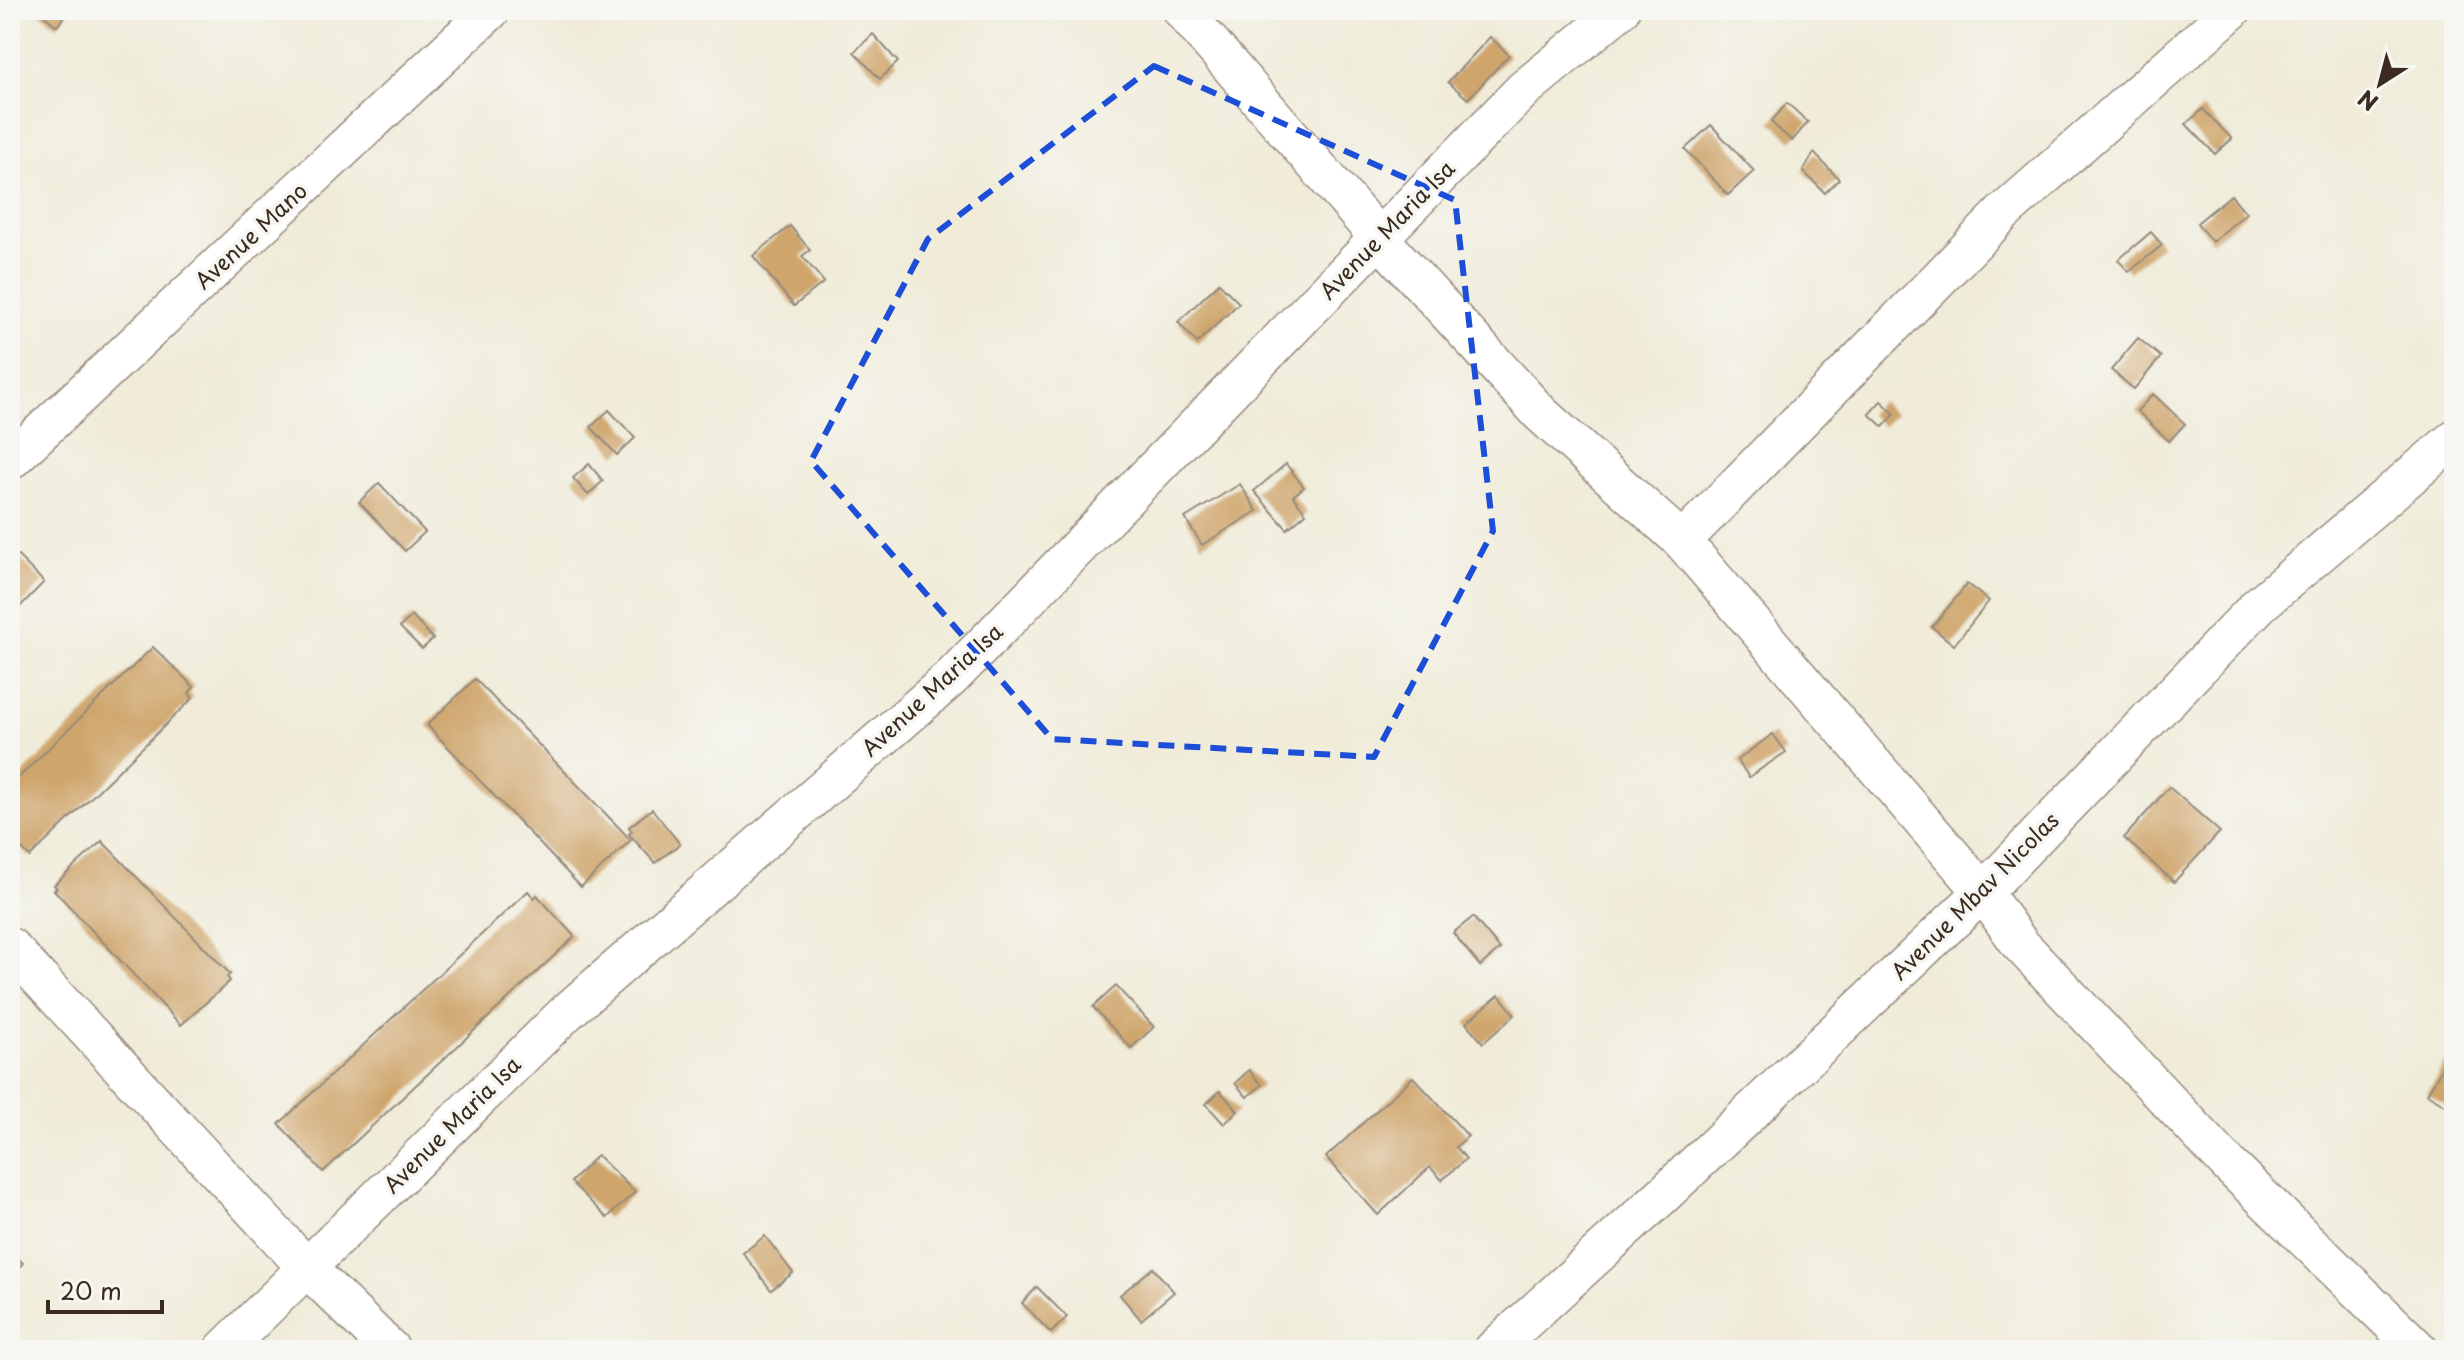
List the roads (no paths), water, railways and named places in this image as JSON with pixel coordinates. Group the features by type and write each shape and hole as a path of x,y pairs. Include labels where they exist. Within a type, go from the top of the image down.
{"street":[{"name":"Avenue Mano","path":"10,461 491,10"},
{"path":"1182,10 1379,238 1541,414 1682,541 1983,892 2020,944 2229,1165 2419,1350"},
{"name":"Avenue Maria Isa","path":"223,1350 568,1011 951,678 1523,90 1620,10"},
{"path":"1682,541 2003,213 2232,10"},
{"name":"Avenue Mbav Nicolas","path":"1493,1350 1663,1195 1983,892 2259,605 2454,439"},
{"path":"10,947 307,1268 391,1350"}]}
